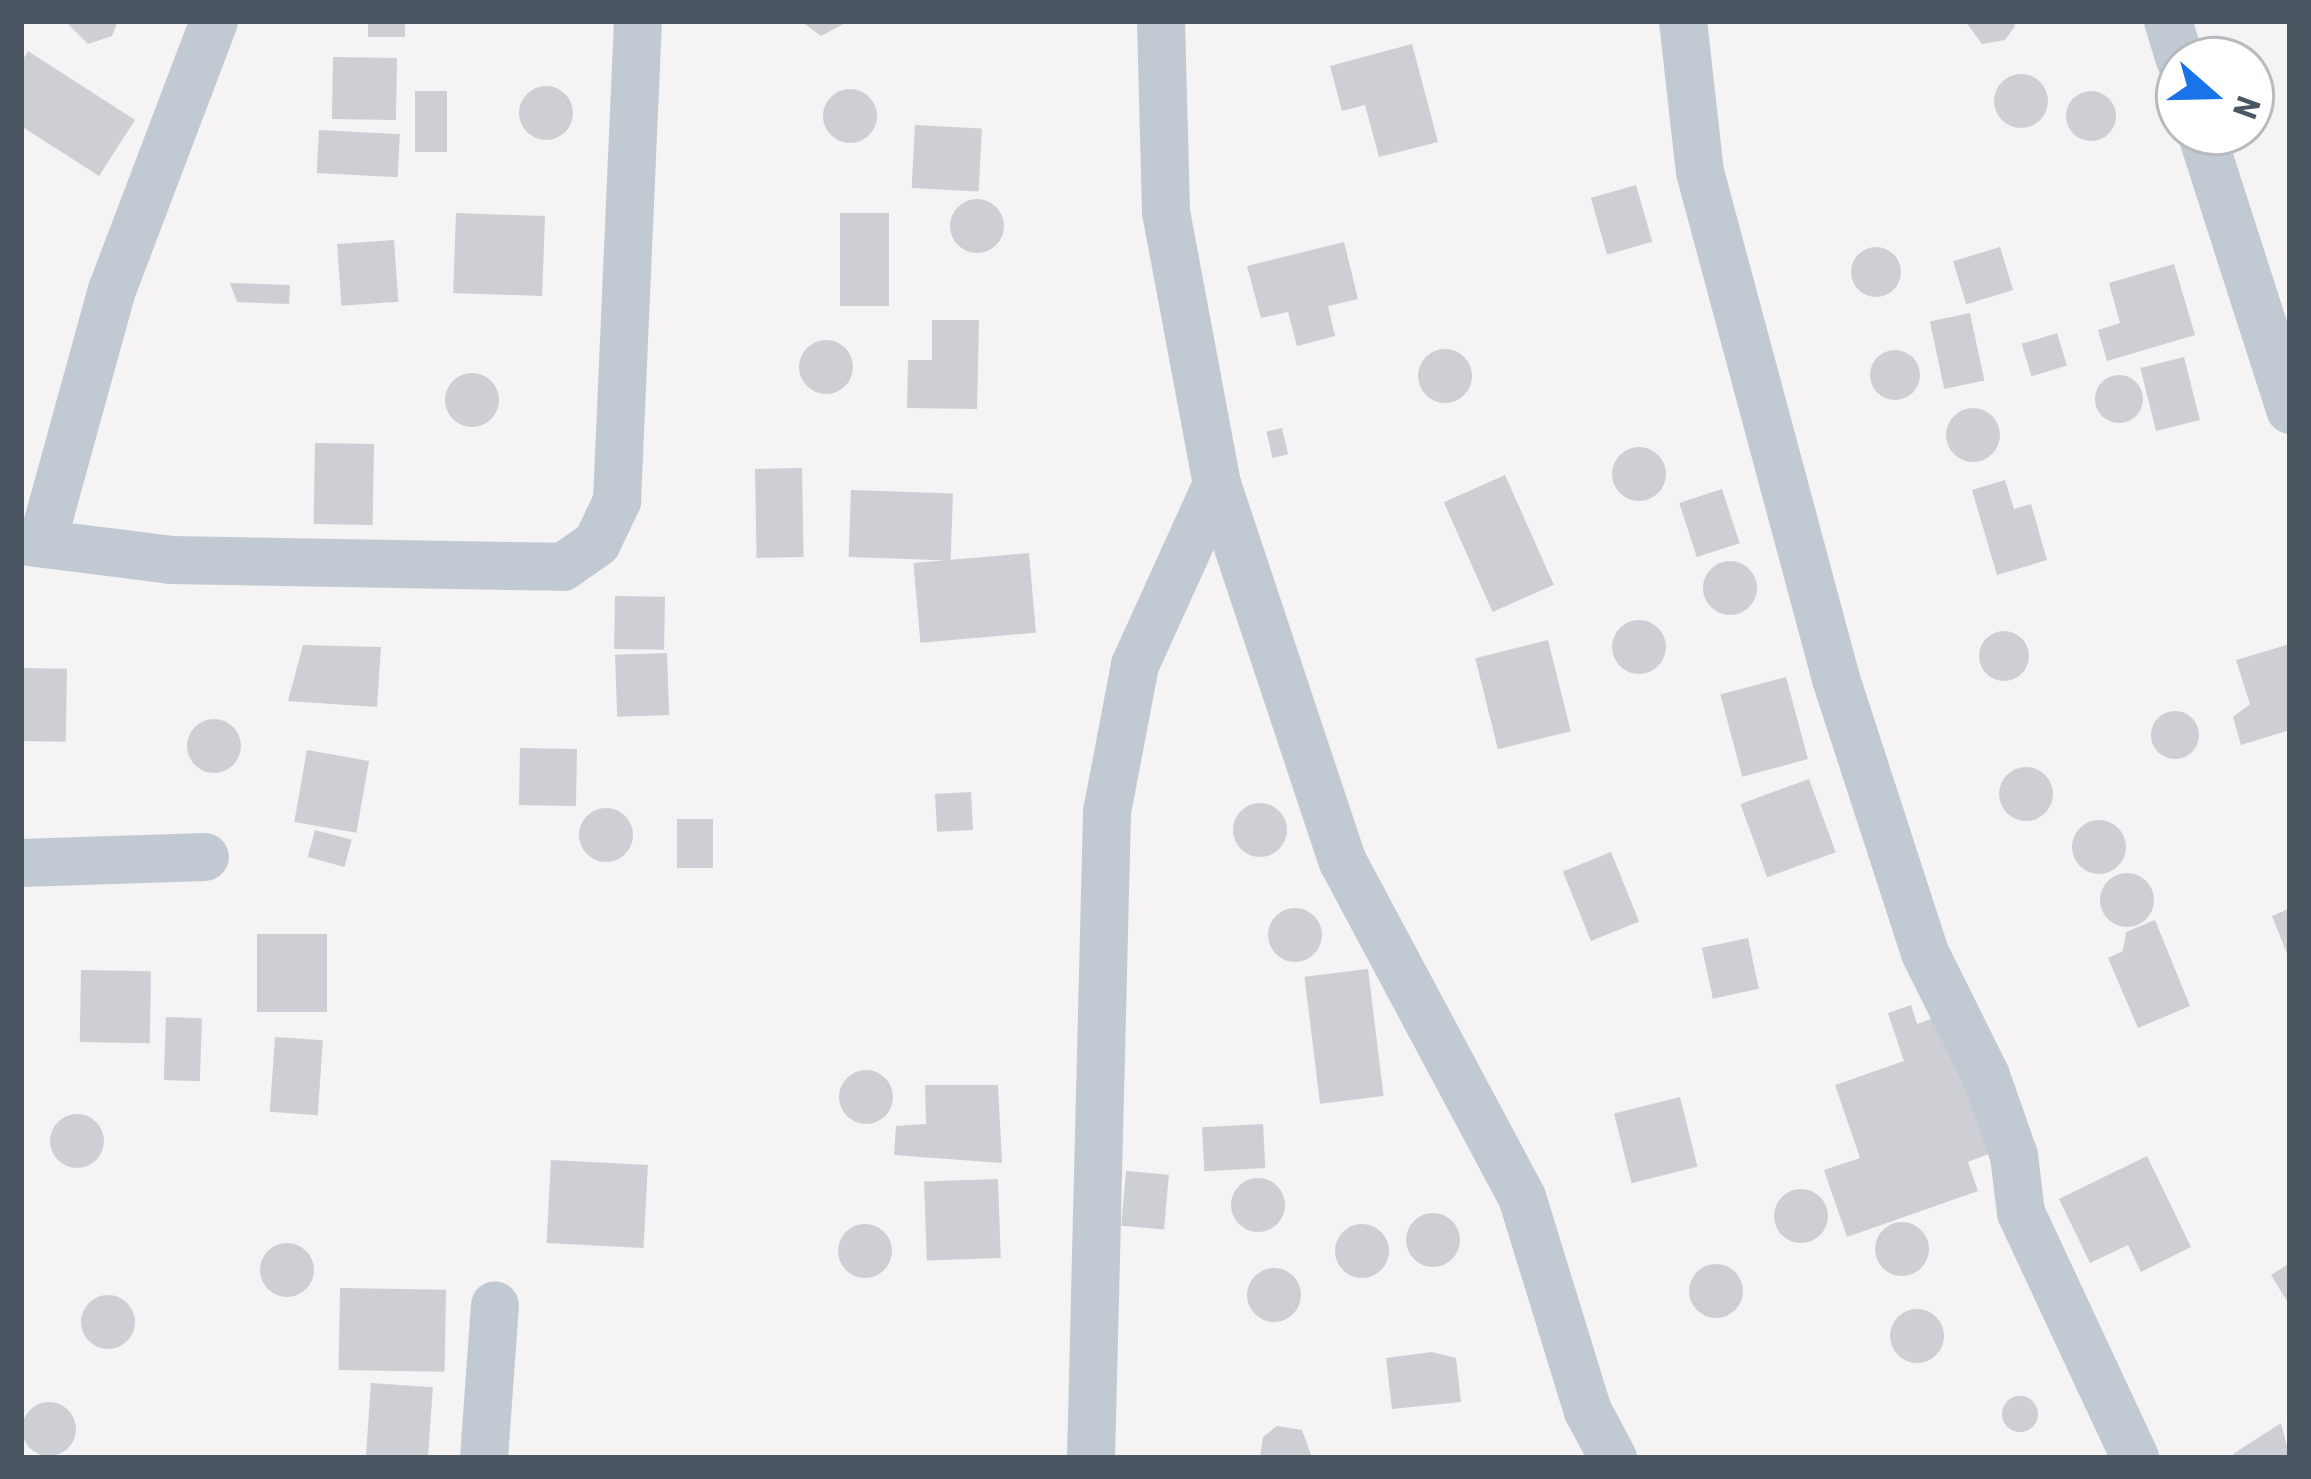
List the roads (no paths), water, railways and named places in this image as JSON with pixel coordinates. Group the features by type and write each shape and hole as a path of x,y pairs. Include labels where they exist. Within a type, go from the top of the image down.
{"street":[{"path":"214,21 112,290 32,541 172,560 563,567 597,543 617,501 638,21"},
{"path":"1161,21 1166,212 1217,484 1343,862 1522,1197 1588,1411 1612,1458"},
{"path":"1683,21 1700,172 1836,679 1925,953 1986,1076 2014,1156 2021,1213 2135,1458"},
{"path":"2209,156 2290,410"},
{"path":"1091,1458 1107,812 1135,665 1217,484"},
{"path":"21,863 205,857"},
{"path":"484,1458 495,1305"}]}
